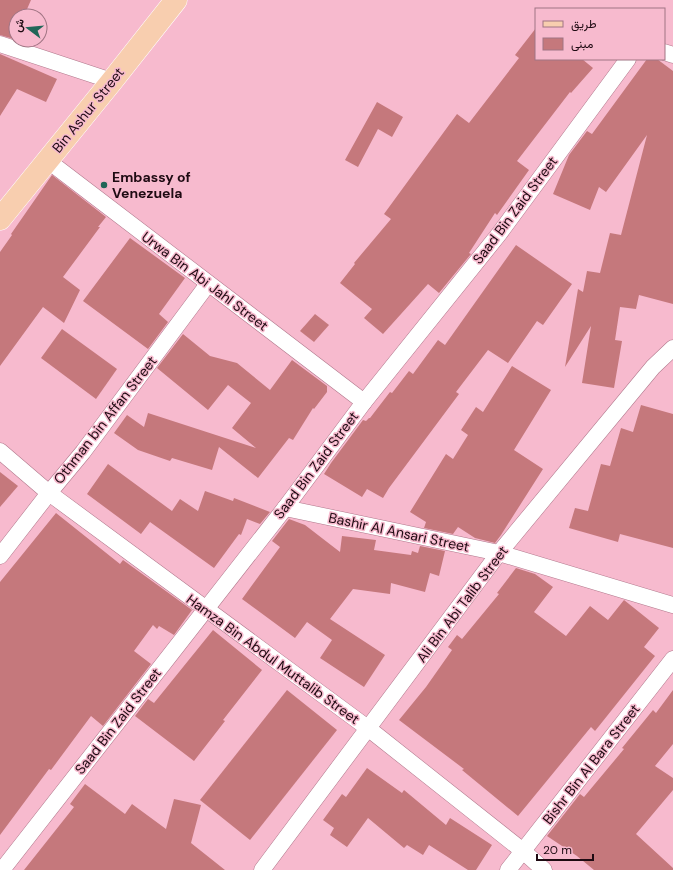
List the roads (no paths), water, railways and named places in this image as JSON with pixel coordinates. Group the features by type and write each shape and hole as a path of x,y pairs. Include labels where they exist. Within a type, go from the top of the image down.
{"main road":[{"name":"Bin Ashur Street","path":"0,219 176,0"}],"street":[{"path":"0,44 112,81"},
{"name":"Saad Bin Zaid Street","path":"2,870 285,508 364,402 499,234 627,60"},
{"name":"Urwa Bin Abi Jahl Street","path":"47,160 364,402"},
{"name":"Othman bin Affan Street","path":"0,556 83,452 208,284"},
{"name":"Ali Bin Abi Talib Street","path":"262,870 499,553 654,367 673,348"},
{"name":"Hamza Bin Abdul Muttalib Street","path":"0,451 49,493 368,729 544,870"},
{"name":"Bashir Al Ansari Street","path":"285,508 499,553 673,605"},
{"name":"Bishr Bin Al Bara Street","path":"508,870 673,659"}],"place":[{"name":"Embassy of Venezuela","path":"104,185"}]}
